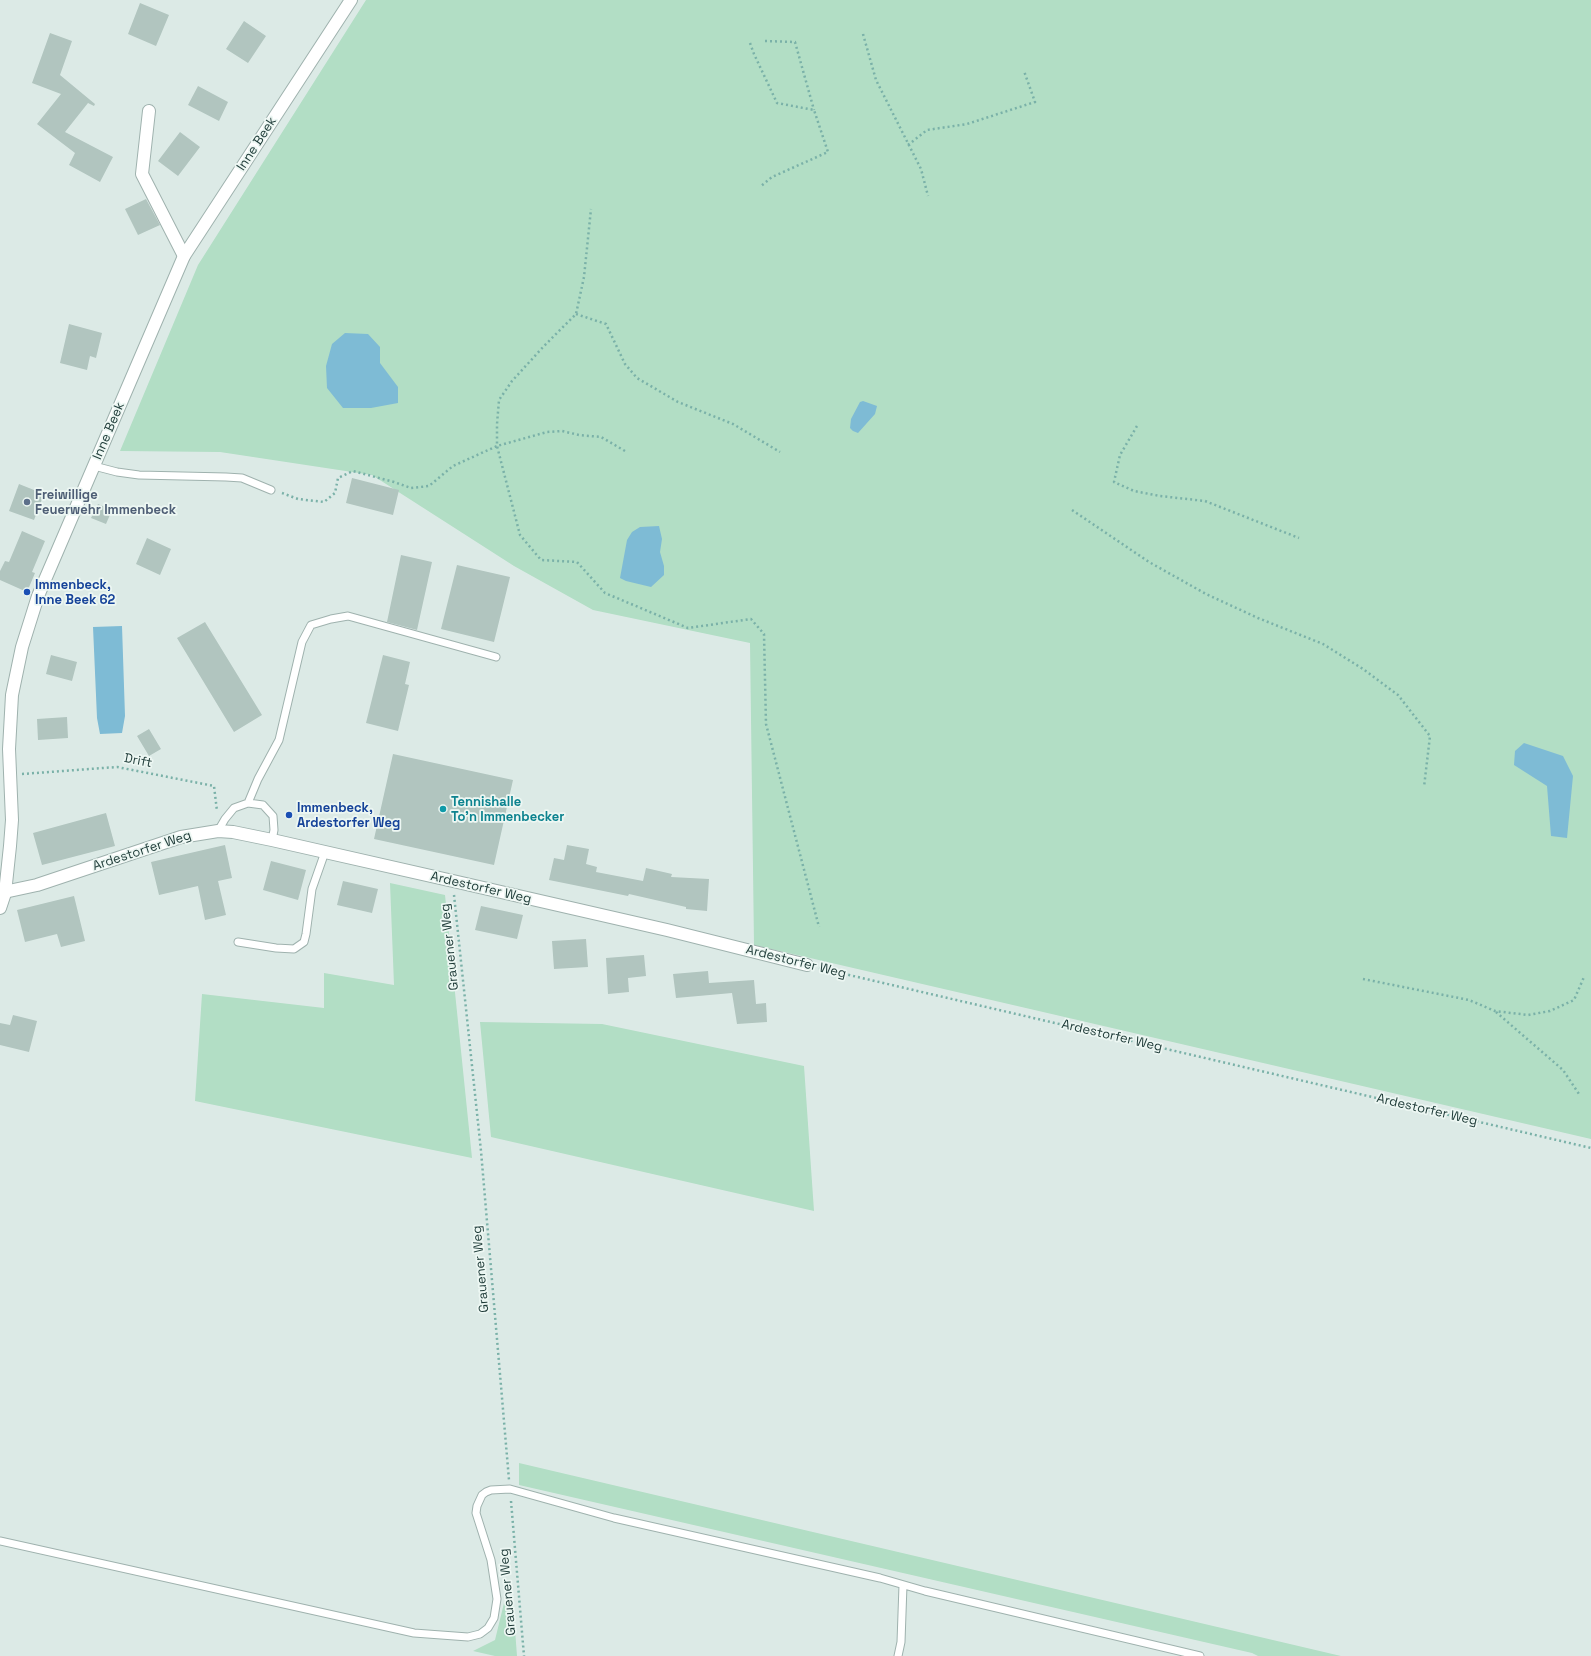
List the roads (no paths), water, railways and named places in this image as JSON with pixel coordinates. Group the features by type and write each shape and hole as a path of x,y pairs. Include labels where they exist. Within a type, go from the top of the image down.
{"street":[{"name":"Inne Beek","path":"0,908 2,893 9,867 12,826 11,774 4,747 12,695 22,647 38,596 184,256 351,0"},
{"path":"148,111 142,174 184,256"},
{"name":"Ardestorfer Weg","path":"2,893 37,886 181,837 218,832 246,834 666,930 807,965"}],"lane":[{"path":"94,466 139,476 226,476 242,478 271,490"},
{"path":"248,803 258,779 279,740 302,642 311,625 348,616 496,657"},
{"path":"218,832 225,819 234,808 248,803 263,805 273,816 274,830 272,840"},
{"path":"238,942 276,948 294,949 304,942 311,894 325,852"},
{"path":"0,1541 414,1633 468,1637 480,1634 488,1628 494,1618 497,1599 491,1560 476,1514 477,1506 482,1496 486,1492 491,1490 510,1490 614,1518 880,1578 925,1591 1200,1656"},
{"path":"898,1656 902,1642 903,1585"}],"water":[{"path":"345,333 368,334 380,347 380,363 398,387 398,403 371,408 343,408 327,388 326,366 332,344"},
{"path":"863,401 877,406 875,414 858,433 850,428 851,419 860,402"},
{"path":"659,526 662,539 660,552 664,566 664,575 651,587 626,581 620,578 627,540 632,532 640,527"},
{"path":"122,626 125,716 122,733 100,734 97,718 93,627"},
{"path":"1524,743 1563,756 1573,776 1567,838 1551,836 1547,786 1514,765 1515,751"}],"place":[{"name":"Freiwillige Feuerwehr Immenbeck","path":"27,502"},
{"name":"Immenbeck, Inne Beek 62","path":"27,592"},
{"name":"Tennishalle To'n Immenbecker","path":"443,809"},
{"name":"Immenbeck, Ardestorfer Weg","path":"289,815"}]}
